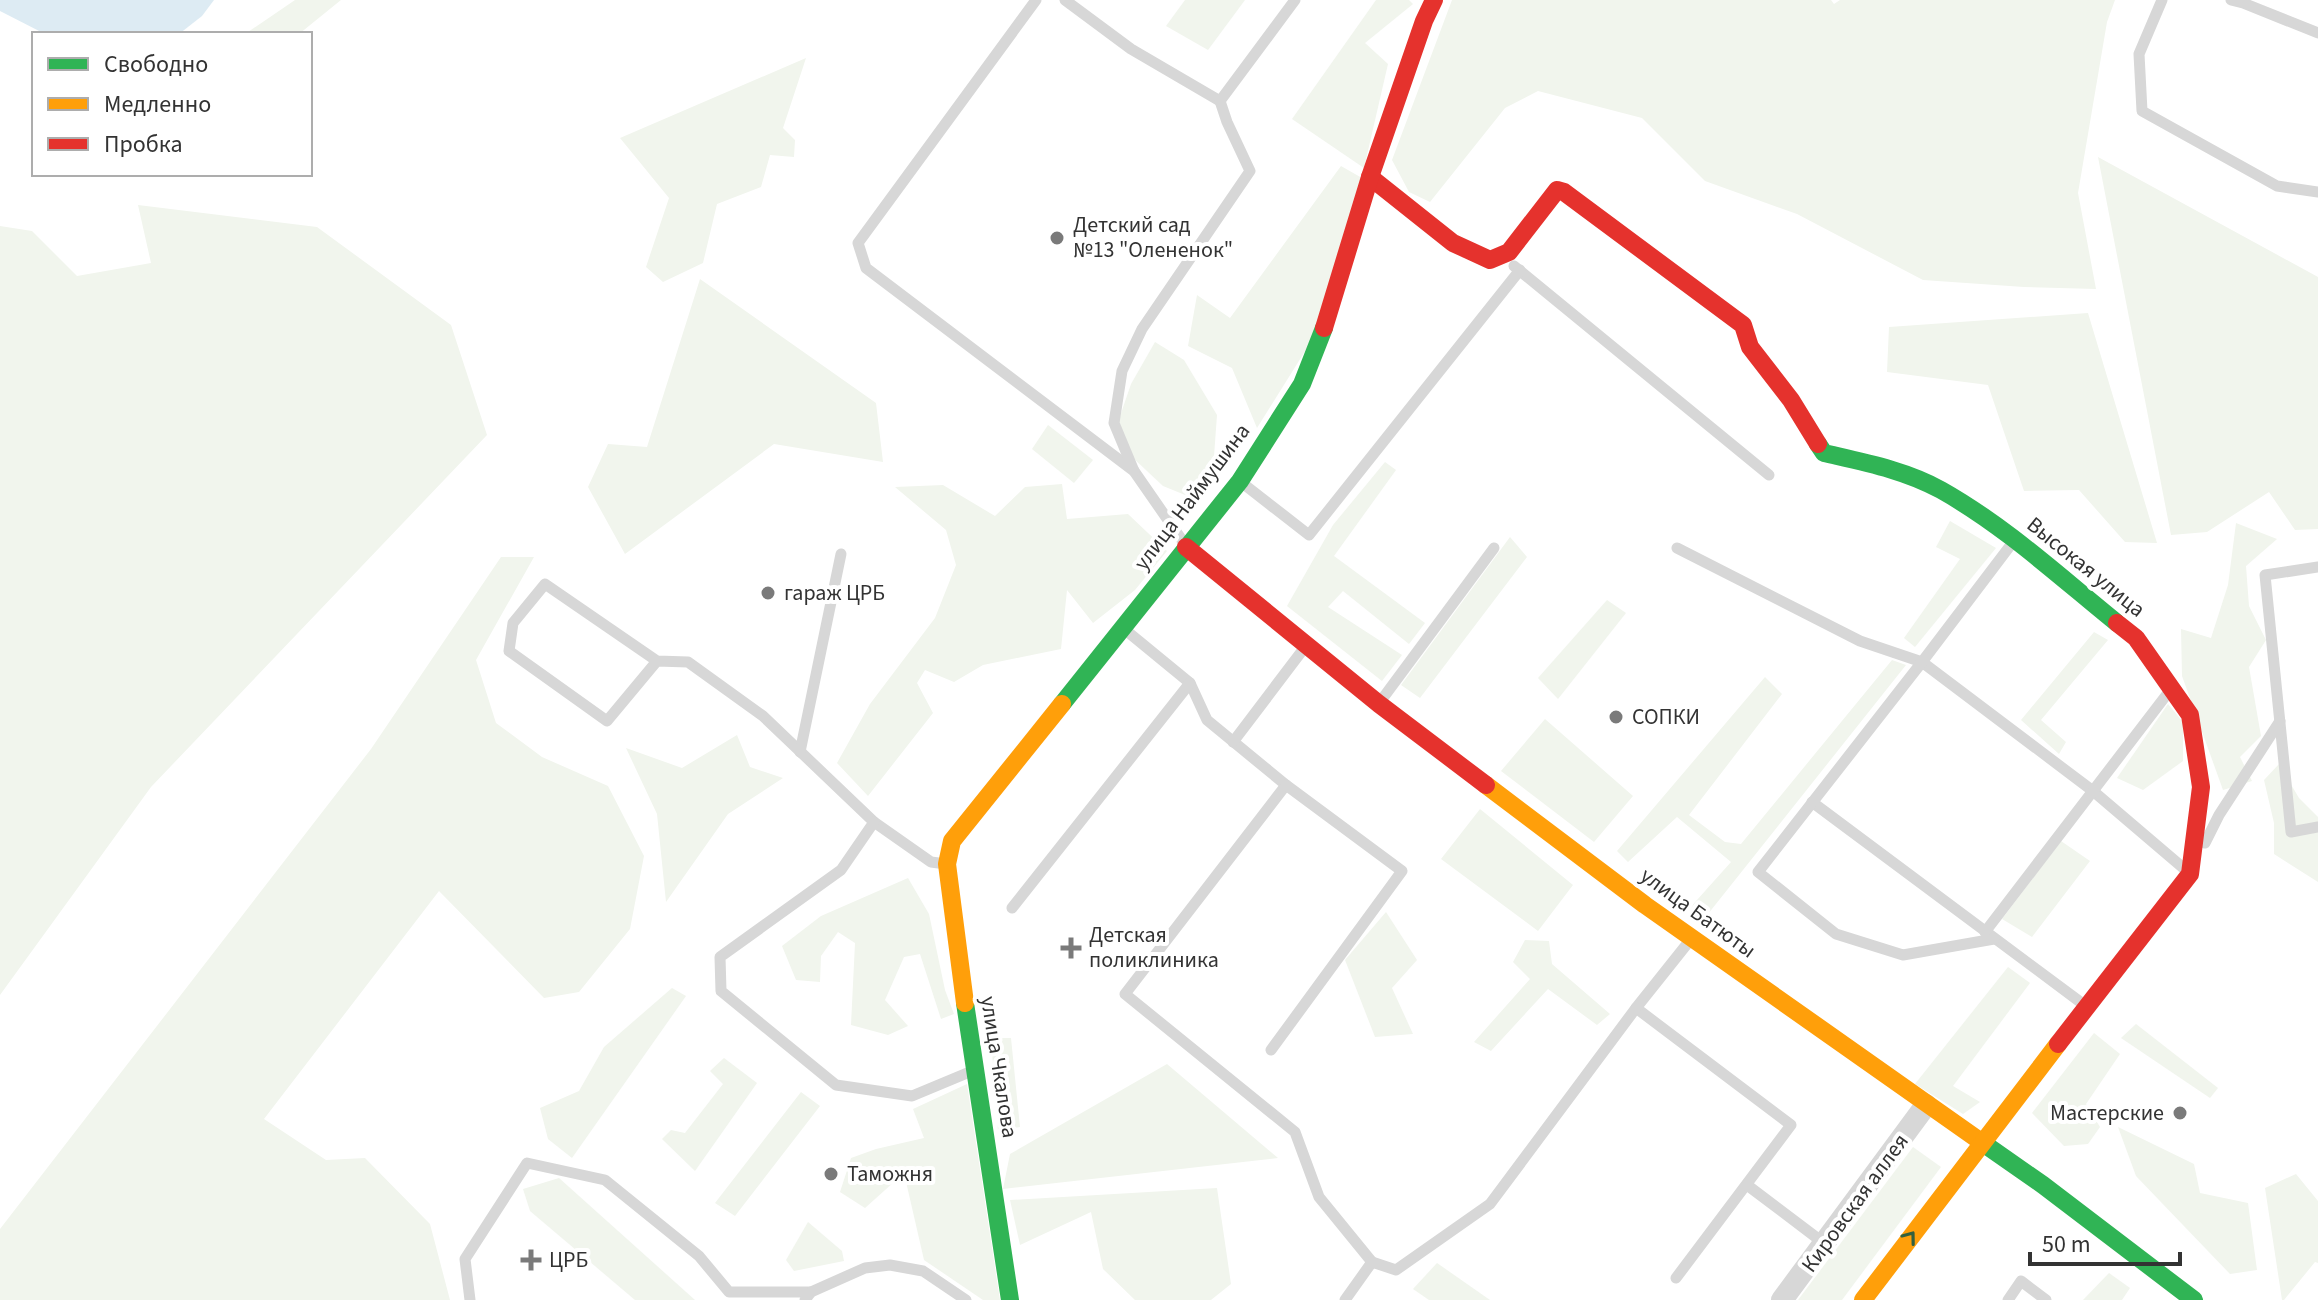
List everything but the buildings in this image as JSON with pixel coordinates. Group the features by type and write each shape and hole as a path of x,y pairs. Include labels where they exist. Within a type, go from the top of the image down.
{"street":[{"name":"улица Наймушина","path":"952,841 1240,481 1302,384 1323,333 1370,177 1434,0"},
{"path":"1370,177 1453,243 1490,260 1501,255"},
{"name":"Высокая улица","path":"1501,255 1509,252 1557,190 1564,192 1743,325 1750,347 1791,400 1824,453 1885,467 1939,489 2014,540 2136,638 2190,715 2201,787 2190,874"},
{"name":"улица Батюты","path":"1186,547 1379,704 1645,905 2043,1185 2194,1300"},
{"name":"улица Чкалова","path":"952,841 947,864 953,920 1010,1300"},
{"path":"1872,1297 1981,1142 2190,874"},
{"name":"Кировская аллея","path":"1782,1300 1926,1105"}],"lane":[{"path":"1036,0 858,243 866,268 1134,471"},
{"path":"1065,0 1131,49 1220,101 1250,171 1142,329 1122,371 1114,423 1134,471 1186,547"},
{"path":"1220,101 1295,0"},
{"path":"2162,0 2139,54 2142,111 2277,186 2318,192"},
{"path":"2240,1 2318,33"},
{"path":"1501,255 1769,475"},
{"path":"1240,481 1309,535 1520,270"},
{"path":"2014,540 1758,872 1836,934 1903,955 1990,935 2171,689"},
{"path":"1379,704 1494,548"},
{"path":"1677,548 1860,641 1922,662 2093,791 2190,874 2219,815 2280,721"},
{"path":"800,752 841,554"},
{"path":"2318,567 2265,575 2291,832 2318,827"},
{"path":"657,661 607,721 509,651 513,623 545,584 657,661 688,662 763,716 874,822 931,862 947,864"},
{"path":"1123,628 1190,683 1207,720 1286,785 1402,871 1271,1050"},
{"path":"1233,742 1307,645"},
{"path":"1012,908 1190,683"},
{"path":"1286,785 1125,994 1295,1132 1319,1197 1372,1262 1396,1270 1490,1204 1691,938"},
{"path":"1812,802 2087,1007"},
{"path":"874,822 841,870 720,957 721,991 836,1085 912,1096 975,1069"},
{"path":"1636,1008 1791,1125 1676,1278"},
{"path":"470,1300 465,1259 527,1163 605,1180 699,1256 729,1292 808,1296 865,1268 890,1265 923,1271 966,1300"},
{"path":"1747,1185 1825,1244"},
{"path":"1345,1300 1372,1262"},
{"path":"2008,1300 2021,1281 2046,1300"}],"shaded area":[{"path":"0,0 214,0 202,16 182,32 41,32 0,11"},
{"path":"295,0 341,0 301,32 248,32"},
{"path":"1185,0 1245,0 1208,50 1166,26"},
{"path":"1376,0 1409,0 1413,4 1365,43 1388,64 1364,168 1292,119"},
{"path":"1452,0 1831,0 1834,4 1840,0 2115,0 2107,22 2078,193 2096,289 1923,280 1797,214 1705,181 1642,118 1538,91 1505,108 1430,202 1409,192 1392,160"},
{"path":"806,58 783,128 795,140 794,157 770,155 761,187 717,204 703,263 663,282 646,267 669,198 620,138"},
{"path":"2098,157 2318,277 2318,529 2295,530 2269,492 2207,532 2171,535"},
{"path":"1341,166 1362,178 1312,340 1257,428 1232,368 1188,346 1197,295 1230,318"},
{"path":"138,205 317,227 451,325 487,435 151,787 0,995 0,226 32,231 77,276 151,263"},
{"path":"700,279 876,403 883,462 774,444 625,554 588,487 608,444 647,447"},
{"path":"2088,313 2157,543 2125,542 2079,490 2024,491 1988,385 1887,372 1889,327"},
{"path":"1155,342 1184,360 1217,415 1212,484 1206,494 1195,499 1163,486 1131,456 1118,422 1131,384"},
{"path":"1048,425 1093,460 1074,483 1032,449"},
{"path":"1385,462 1396,470 1334,556 1425,623 1409,644 1343,591 1328,607 1402,655 1382,681 1287,606 1333,525"},
{"path":"1062,484 1067,519 1128,514 1167,551 1135,590 1093,623 1067,590 1061,649 983,665 954,682 925,670 917,683 933,713 868,796 837,763 870,704 935,618 956,565 946,530 895,487 943,485 995,516 1025,487"},
{"path":"1950,521 1996,548 1915,647 1904,638 1960,559 1936,547"},
{"path":"2236,523 2277,539 2246,566 2249,606 2266,640 2249,667 2261,736 2240,757 2252,781 2223,790 2182,676 2181,629 2211,638 2228,585"},
{"path":"1510,537 1527,557 1420,698 1401,685"},
{"path":"501,557 534,557 476,660 496,723 542,757 608,786 644,856 630,929 579,992 544,998 439,891 264,1119 326,1160 365,1158 430,1224 450,1300 0,1300 0,1229 371,749"},
{"path":"1607,600 1626,613 1558,699 1538,678"},
{"path":"2094,632 2108,640 2041,720 2066,742 2059,754 2021,720"},
{"path":"1892,660 1906,665 1704,919 1688,910 1731,862 1677,817 1628,862 1617,851 1765,677 1782,694 1689,815 1725,842 1741,844"},
{"path":"2168,704 2183,722 2183,761 2143,790 2117,778"},
{"path":"1545,719 1633,796 1594,842 1501,771"},
{"path":"737,735 750,767 783,778 728,814 666,902 657,814 626,748 682,768"},
{"path":"2279,764 2299,798 2318,817 2318,882 2274,854 2274,823 2264,780"},
{"path":"1480,809 1573,885 1538,931 1441,859"},
{"path":"2061,841 2090,861 2032,937 2002,919"},
{"path":"908,878 929,914 945,990 954,1014 941,1019 920,954 904,957 885,1000 908,1026 888,1035 851,1025 855,943 838,932 821,956 820,982 796,980 782,946 821,916"},
{"path":"1386,912 1417,960 1392,988 1413,1034 1375,1037 1345,960"},
{"path":"1525,940 1549,941 1552,964 1610,1014 1597,1025 1548,989 1491,1051 1474,1042 1530,979 1513,962"},
{"path":"2008,967 2030,983 1953,1086 1980,1102 1963,1114 1915,1084"},
{"path":"672,988 686,996 572,1158 548,1139 540,1108 579,1091 604,1047"},
{"path":"2136,1024 2218,1088 2210,1098 2121,1038"},
{"path":"2094,1033 2120,1054 2086,1104 2100,1127 2088,1144 2064,1146 2032,1113"},
{"path":"991,1038 1011,1038 1020,1127 998,1131"},
{"path":"724,1058 757,1083 695,1171 662,1139 671,1130 685,1133 723,1084 710,1071"},
{"path":"1167,1064 1278,1158 1003,1189 1010,1154"},
{"path":"967,1084 1000,1300 983,1300 924,1260 904,1173 865,1208 840,1192 851,1158 924,1138 913,1109"},
{"path":"801,1092 820,1106 735,1216 715,1203"},
{"path":"2118,1127 2194,1164 2200,1193 2248,1203 2257,1270 2230,1274 2136,1176"},
{"path":"1913,1147 1941,1167 1842,1300 1798,1300"},
{"path":"2296,1174 2318,1201 2318,1263 2315,1262 2282,1300 2265,1188"},
{"path":"559,1178 695,1300 635,1300 530,1211 523,1189"},
{"path":"1217,1188 1231,1284 1211,1300 1135,1300 1103,1269 1091,1212 1020,1245 1010,1200"},
{"path":"808,1222 842,1251 844,1261 794,1271 786,1260"},
{"path":"1437,1263 1490,1300 1429,1300 1413,1289"},
{"path":"2109,1273 2130,1288 2122,1300 2083,1300"}],"traffic: fast":[{"path":"1062,704 1240,481 1302,384 1324,328"},
{"path":"1818,444 1824,453 1898,472 1927,483 1965,504 2010,536 2117,623"},
{"path":"965,1003 1010,1300"},
{"path":"1980,1141 2194,1300"}],"traffic: slow":[{"path":"965,1003 947,864 952,841 1062,704"},
{"path":"1486,785 1645,905 1980,1141"},
{"path":"1863,1300 2058,1044"}],"traffic: jam":[{"path":"1324,328 1370,177 1434,0"},
{"path":"1370,177 1453,243 1490,260 1509,252 1557,190 1564,192 1743,325 1750,347 1791,400 1818,444"},
{"path":"1186,547 1379,704 1486,785"},
{"path":"2058,1044 2190,874 2201,787 2190,715 2136,638 2117,623"}],"place":[{"name":"Детский сад №13 \"Олененок\"","path":"1057,238"},
{"name":"гараж ЦРБ","path":"768,593"},
{"name":"СОПКИ","path":"1616,717"},
{"name":"Детская поликлиника","path":"1071,948"},
{"name":"Мастерские","path":"2180,1113"},
{"name":"Таможня","path":"831,1174"},
{"name":"ЦРБ","path":"531,1260"}]}
